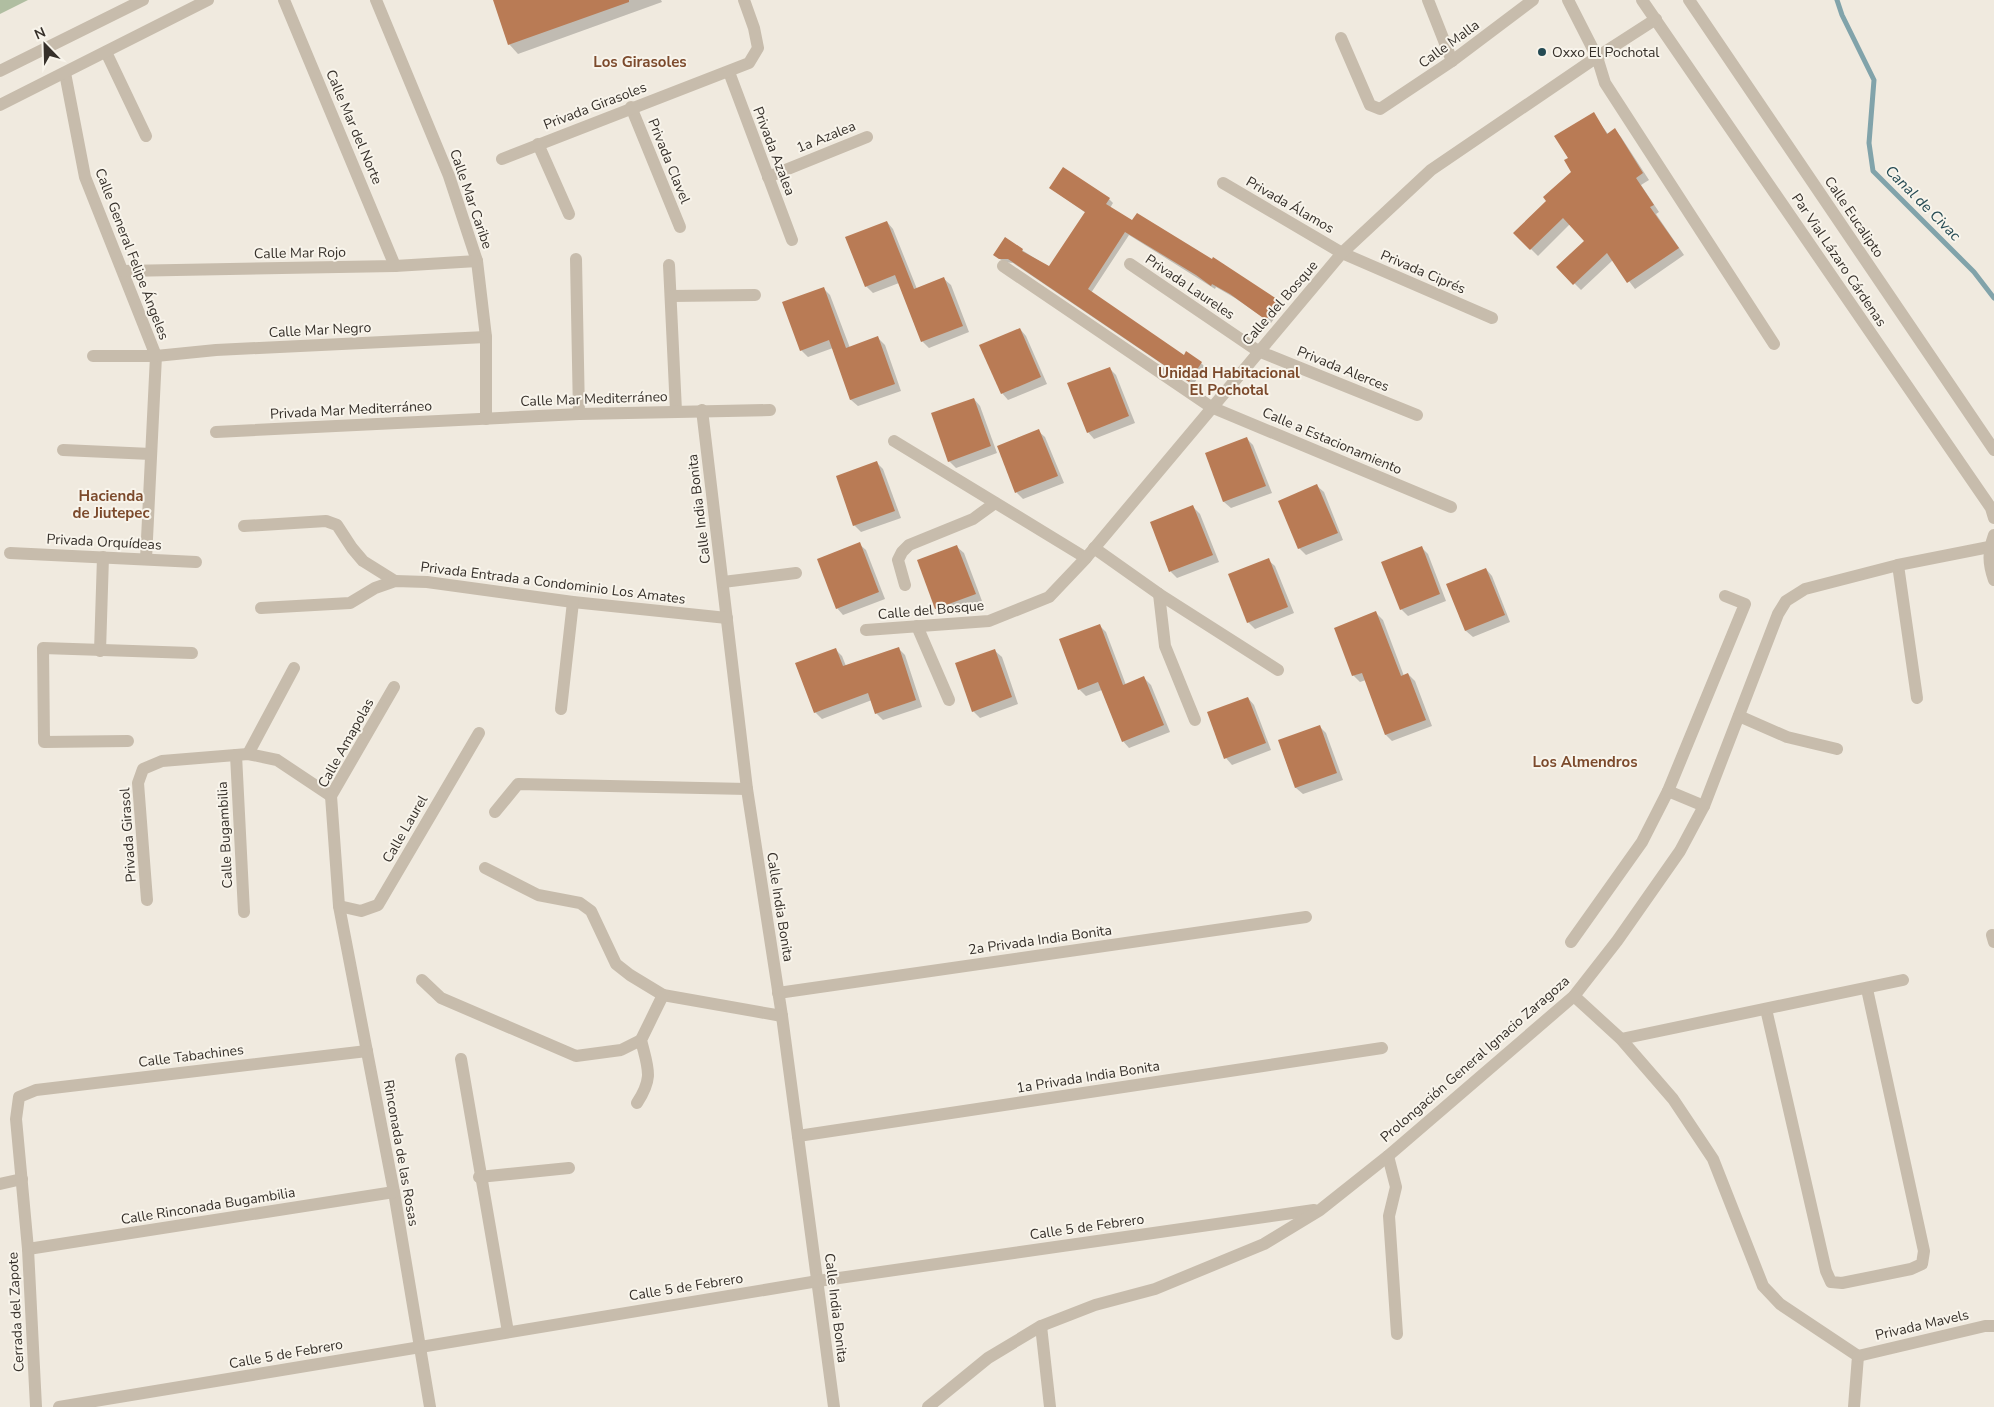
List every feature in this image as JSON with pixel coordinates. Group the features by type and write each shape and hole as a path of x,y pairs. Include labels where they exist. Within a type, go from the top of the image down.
{"street":[{"path":"0,71 143,0"},
{"path":"0,105 208,0"},
{"name":"Calle Mar del Norte","path":"284,0 395,266"},
{"name":"Calle Mar Caribe","path":"376,0 449,176 477,261 486,337 486,418"},
{"name":"Privada Girasoles","path":"502,159 631,107 749,63 758,48 754,28 744,0"},
{"path":"1428,0 1452,61"},
{"name":"Calle Malla","path":"1341,38 1370,105 1380,109 1452,61 1533,0"},
{"path":"1568,0 1597,57 1605,84 1774,344"},
{"name":"Par Vial Lázaro Cárdenas","path":"1642,0 1991,508 1994,518"},
{"name":"Calle Eucalipto","path":"1689,0 1994,450"},
{"name":"Calle del Bosque","path":"866,630 989,621 1049,597 1090,553 1342,253 1431,170 1656,19"},
{"path":"106,52 146,136"},
{"name":"Privada Azalea","path":"729,72 792,240"},
{"name":"Calle General Felipe Ángeles","path":"65,73 85,177 156,356"},
{"name":"Privada Clavel","path":"631,107 680,227"},
{"name":"1a Azalea","path":"768,178 868,136"},
{"path":"538,144 569,214"},
{"name":"Privada Álamos","path":"1223,184 1342,253"},
{"name":"Privada Ciprés","path":"1342,253 1492,318"},
{"path":"576,259 580,414"},
{"name":"Calle Mar Rojo","path":"122,271 395,266 477,261"},
{"name":"Privada Laureles","path":"1130,264 1258,351"},
{"path":"669,265 676,411"},
{"name":"Calle a Estacionamiento","path":"1003,266 1211,407 1452,507"},
{"path":"671,296 754,295"},
{"name":"Calle Mar Negro","path":"92,356 156,356 216,350 486,337"},
{"name":"Privada Alerces","path":"1258,351 1416,415"},
{"path":"146,559 156,356"},
{"path":"702,410 770,410"},
{"name":"Calle Mar Mediterráneo","path":"486,418 702,410"},
{"name":"Calle India Bonita","path":"702,410 748,789 782,1016 834,1407"},
{"name":"Privada Mar Mediterráneo","path":"216,432 486,418"},
{"path":"894,441 995,502 1090,553 1159,594 1278,670"},
{"path":"63,450 151,454"},
{"path":"905,585 898,560 902,552 909,545 973,519 995,502"},
{"path":"244,526 326,521 337,525 363,561 395,581"},
{"path":"1992,541 1988,563 1994,580"},
{"name":"Prolongación General Ignacio Zaragoza","path":"928,1407 988,1358 1041,1326 1095,1305 1155,1290 1264,1244 1320,1210 1388,1156 1574,996 1617,941 1680,851 1704,806 1778,614 1786,601 1805,589 1992,541"},
{"name":"Privada Orquídeas","path":"10,553 196,562"},
{"path":"100,650 103,557"},
{"path":"1898,565 1917,698"},
{"path":"723,582 796,573"},
{"name":"Privada Entrada a Condominio Los Amates","path":"261,608 350,603 376,588 395,581 427,582 573,602 727,618"},
{"path":"1159,594 1165,646 1195,720"},
{"path":"1571,942 1642,842 1668,790 1744,604 1725,596"},
{"path":"561,709 573,602"},
{"path":"917,626 949,700"},
{"path":"128,741 44,742 43,648 192,653"},
{"path":"294,668 242,755 277,760 331,796"},
{"name":"Calle Amapolas","path":"338,906 331,796 394,687"},
{"path":"1738,716 1787,737 1837,749"},
{"name":"Calle Laurel","path":"338,906 361,911 378,906 479,733"},
{"name":"Privada Girasol","path":"147,900 138,783 143,769 162,761 242,755"},
{"name":"Calle Bugambilia","path":"242,755 244,912"},
{"path":"495,812 518,784 748,789"},
{"path":"1668,790 1704,806"},
{"path":"485,868 538,895 580,903 591,911 616,964 663,995 782,1016"},
{"name":"Rinconada de las Rosas","path":"338,906 394,1192 430,1407"},
{"name":"2a Privada India Bonita","path":"778,993 1306,917"},
{"path":"422,980 441,998 576,1056 621,1050 641,1040 663,995"},
{"path":"1621,1038 1867,989 1903,980"},
{"path":"1766,1009 1826,1271 1830,1282 1842,1283 1911,1269 1922,1264 1924,1251 1867,989"},
{"path":"1574,996 1621,1038 1673,1099 1713,1159 1763,1286 1780,1304 1858,1356 1854,1407"},
{"path":"637,1103 648,1086 648,1067 641,1040"},
{"name":"1a Privada India Bonita","path":"798,1136 1382,1048"},
{"name":"Calle Tabachines","path":"19,1097 36,1090 367,1051"},
{"path":"461,1060 479,1177 508,1332"},
{"name":"Cerrada del Zapote","path":"19,1097 16,1119 28,1249 36,1407"},
{"path":"1388,1156 1396,1188 1389,1216 1397,1334"},
{"path":"479,1177 569,1168"},
{"path":"0,1184 22,1179"},
{"name":"Calle Rinconada Bugambilia","path":"28,1249 394,1192"},
{"name":"Calle 5 de Febrero","path":"59,1407 818,1281 1320,1210"},
{"path":"1041,1326 1050,1407"},
{"name":"Privada Mavels","path":"1858,1356 1985,1326 1994,1326"}],"green space":[{"path":"0,0 28,0 0,14"}],"building":[{"path":"493,0 629,0 629,2 508,45"},
{"path":"1594,112 1607,134 1615,128 1643,173 1636,178 1654,205 1650,207 1679,248 1627,283 1607,253 1573,285 1556,267 1584,241 1563,218 1530,250 1513,233 1546,201 1543,197 1571,172 1564,160 1568,158 1554,136"},
{"path":"1063,167 1110,198 1106,204 1132,220 1137,213 1212,259 1213,257 1280,301 1266,320 1230,294 1212,284 1211,286 1125,232 1088,289 1184,355 1186,351 1202,362 1189,382 1008,259 999,259 993,255 1005,237 1023,249 1022,251 1049,266 1085,212 1049,188"},
{"path":"887,221 914,289 944,277 963,326 921,342 895,275 865,287 845,237"},
{"path":"824,287 846,348 878,336 895,384 850,400 829,340 800,351 782,302"},
{"path":"1020,328 1041,377 1001,394 979,345"},
{"path":"1110,367 1129,416 1087,433 1067,383"},
{"path":"974,398 991,446 948,462 931,413"},
{"path":"1039,429 1058,476 1015,493 997,446"},
{"path":"1247,437 1266,486 1223,502 1205,453"},
{"path":"877,461 895,511 853,526 836,476"},
{"path":"1317,484 1338,533 1298,549 1278,501"},
{"path":"1193,505 1213,555 1169,572 1150,522"},
{"path":"860,542 879,592 836,609 817,559"},
{"path":"957,545 976,594 935,609 917,560"},
{"path":"1422,546 1440,594 1400,610 1381,562"},
{"path":"1269,558 1288,607 1247,623 1228,574"},
{"path":"1486,568 1505,615 1465,631 1446,584"},
{"path":"1376,611 1401,676 1408,673 1426,720 1385,735 1362,673 1352,676 1334,628"},
{"path":"1100,624 1123,685 1144,676 1164,725 1122,742 1098,682 1078,690 1059,639"},
{"path":"899,647 916,700 875,714 868,693 814,713 795,663 836,648 843,666"},
{"path":"995,649 1012,697 972,712 955,663"},
{"path":"1248,697 1266,743 1224,759 1207,712"},
{"path":"1320,725 1337,773 1295,788 1278,740"}],"waterway":[{"name":"Canal de Civac","path":"1837,0 1842,15 1874,80 1869,143 1873,171 1974,272 1994,298"}],"place":[{"name":"Oxxo El Pochotal","path":"1542,52"}],"district":[{"name":"Los Girasoles","path":"640,62"},
{"name":"Unidad Habitacional El Pochotal","path":"1229,382"},
{"name":"Hacienda de Jiutepec","path":"111,504"},
{"name":"Los Almendros","path":"1585,762"}]}
